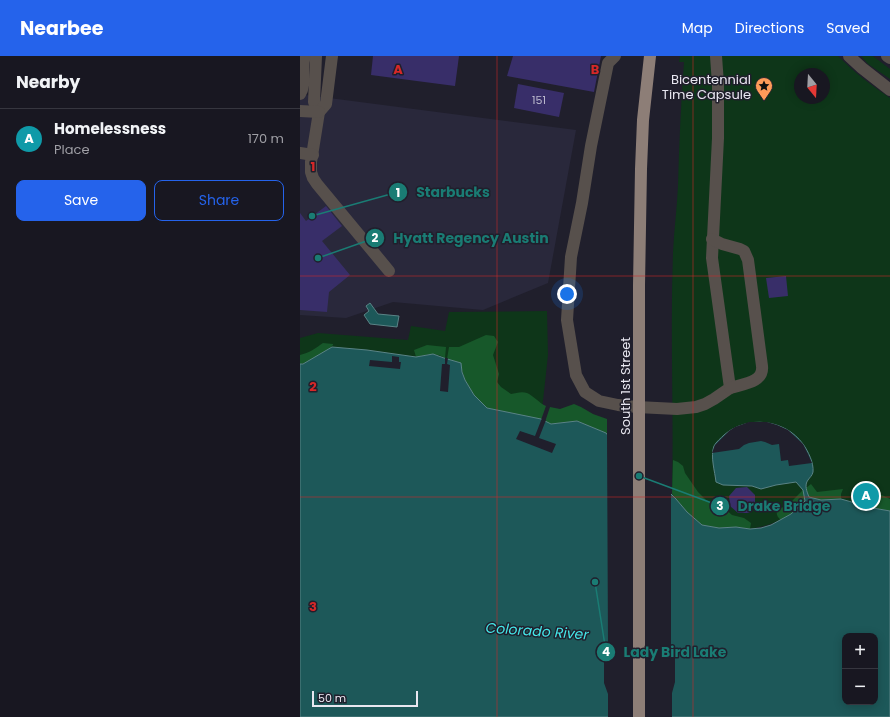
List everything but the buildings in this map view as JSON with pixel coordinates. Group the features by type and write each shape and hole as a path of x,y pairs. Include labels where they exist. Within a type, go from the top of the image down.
{"main road":[{"name":"South 1st Street","path":"640,717 639,284 643,120 650,56"}],"street":[{"path":"300,94 303,90 304,84 303,61 305,56"},
{"path":"316,56 314,102 319,112"},
{"path":"332,56 326,104 319,112 311,172 317,184 389,270"},
{"path":"614,56 608,63 571,257 567,320 576,375 585,392 600,401 618,405 678,409 696,407 705,404 730,388 758,379 763,371 748,260 744,251 722,244 712,238"},
{"path":"716,56 718,84 718,138 712,258 730,388"},
{"path":"849,56 890,90"},
{"path":"300,111 319,112"},
{"path":"300,153 313,155"}],"shaded area":[{"path":"300,56 306,95 576,130 548,283 483,310 393,302 346,318 300,315"},
{"path":"680,56 838,56 863,78 890,98 890,511 873,508 781,520 766,526 750,529 672,494 673,252 678,194 684,62 679,62"},
{"path":"861,56 873,56 890,69 890,79 868,64"},
{"path":"547,311 548,355 541,419 467,398 460,364 300,364 300,338 318,333 408,340 411,326 445,331 449,312"}],"green space":[{"path":"486,335 494,336 498,342 493,355 499,374 497,382 511,394 525,392 546,406 541,420 487,408 474,395 465,380 460,364 447,359 449,347 459,347"},
{"path":"323,343 333,345 318,357 300,364 300,355 309,352"},
{"path":"427,345 446,347 445,358 439,355 430,354 416,357 414,350"},
{"path":"574,404 593,414 607,419 607,435 606,433 577,421 551,424 545,422 550,407 560,409"},
{"path":"673,460 683,466 685,473 698,492 706,500 725,509 732,515 744,518 751,523 750,529 736,527 719,528 702,525 687,512 672,494"},
{"path":"811,484 817,492 843,489 841,499 821,500 809,497 806,488"},
{"path":"803,490 805,501 791,514 781,520 777,515 777,509 787,506"},
{"path":"880,495 890,499 890,511 873,508"}],"water":[{"path":"370,303 378,314 399,316 397,327 370,324 364,315 369,311 366,306"},
{"name":"Colorado River","path":"332,347 416,357 433,354 461,363 465,380 474,395 487,408 541,419 551,424 577,421 606,433 613,442 648,471 687,512 702,525 719,528 736,527 750,529 771,525 791,514 805,501 803,490 796,482 761,489 752,486 723,485 716,482 713,450 714,446 724,435 744,424 754,422 776,425 786,429 803,444 812,461 813,472 806,484 809,497 821,500 841,499 890,511 890,717 300,717 300,364 303,364"}],"pier":[{"path":"392,356 399,357 399,362 401,362 400,369 369,366 370,360 392,362"},
{"path":"445,358 448,358 447,364 450,365 448,392 440,391 442,364 445,364"},
{"path":"542,418 546,420 539,438 556,444 552,453 516,439 520,431 535,436"},
{"path":"749,422 767,422 788,430 803,444 812,463 789,466 788,460 781,461 779,444 772,445 761,441 749,443 739,449 712,453 715,445 729,431"},
{"path":"607,432 615,441 650,469 671,491 671,644 675,655 675,682 672,693 672,717 608,717 608,694 604,683 604,655 608,644"}],"place":[{"name":"Bicentennial Time Capsule","path":"764,101"},
{"name":"Starbucks","path":"312,216"},
{"name":"Hyatt Regency Austin","path":"318,258"},
{"name":"Drake Bridge","path":"639,476"},
{"name":"Homelessness","path":"866,496"},
{"name":"Lady Bird Lake","path":"595,582"}]}
